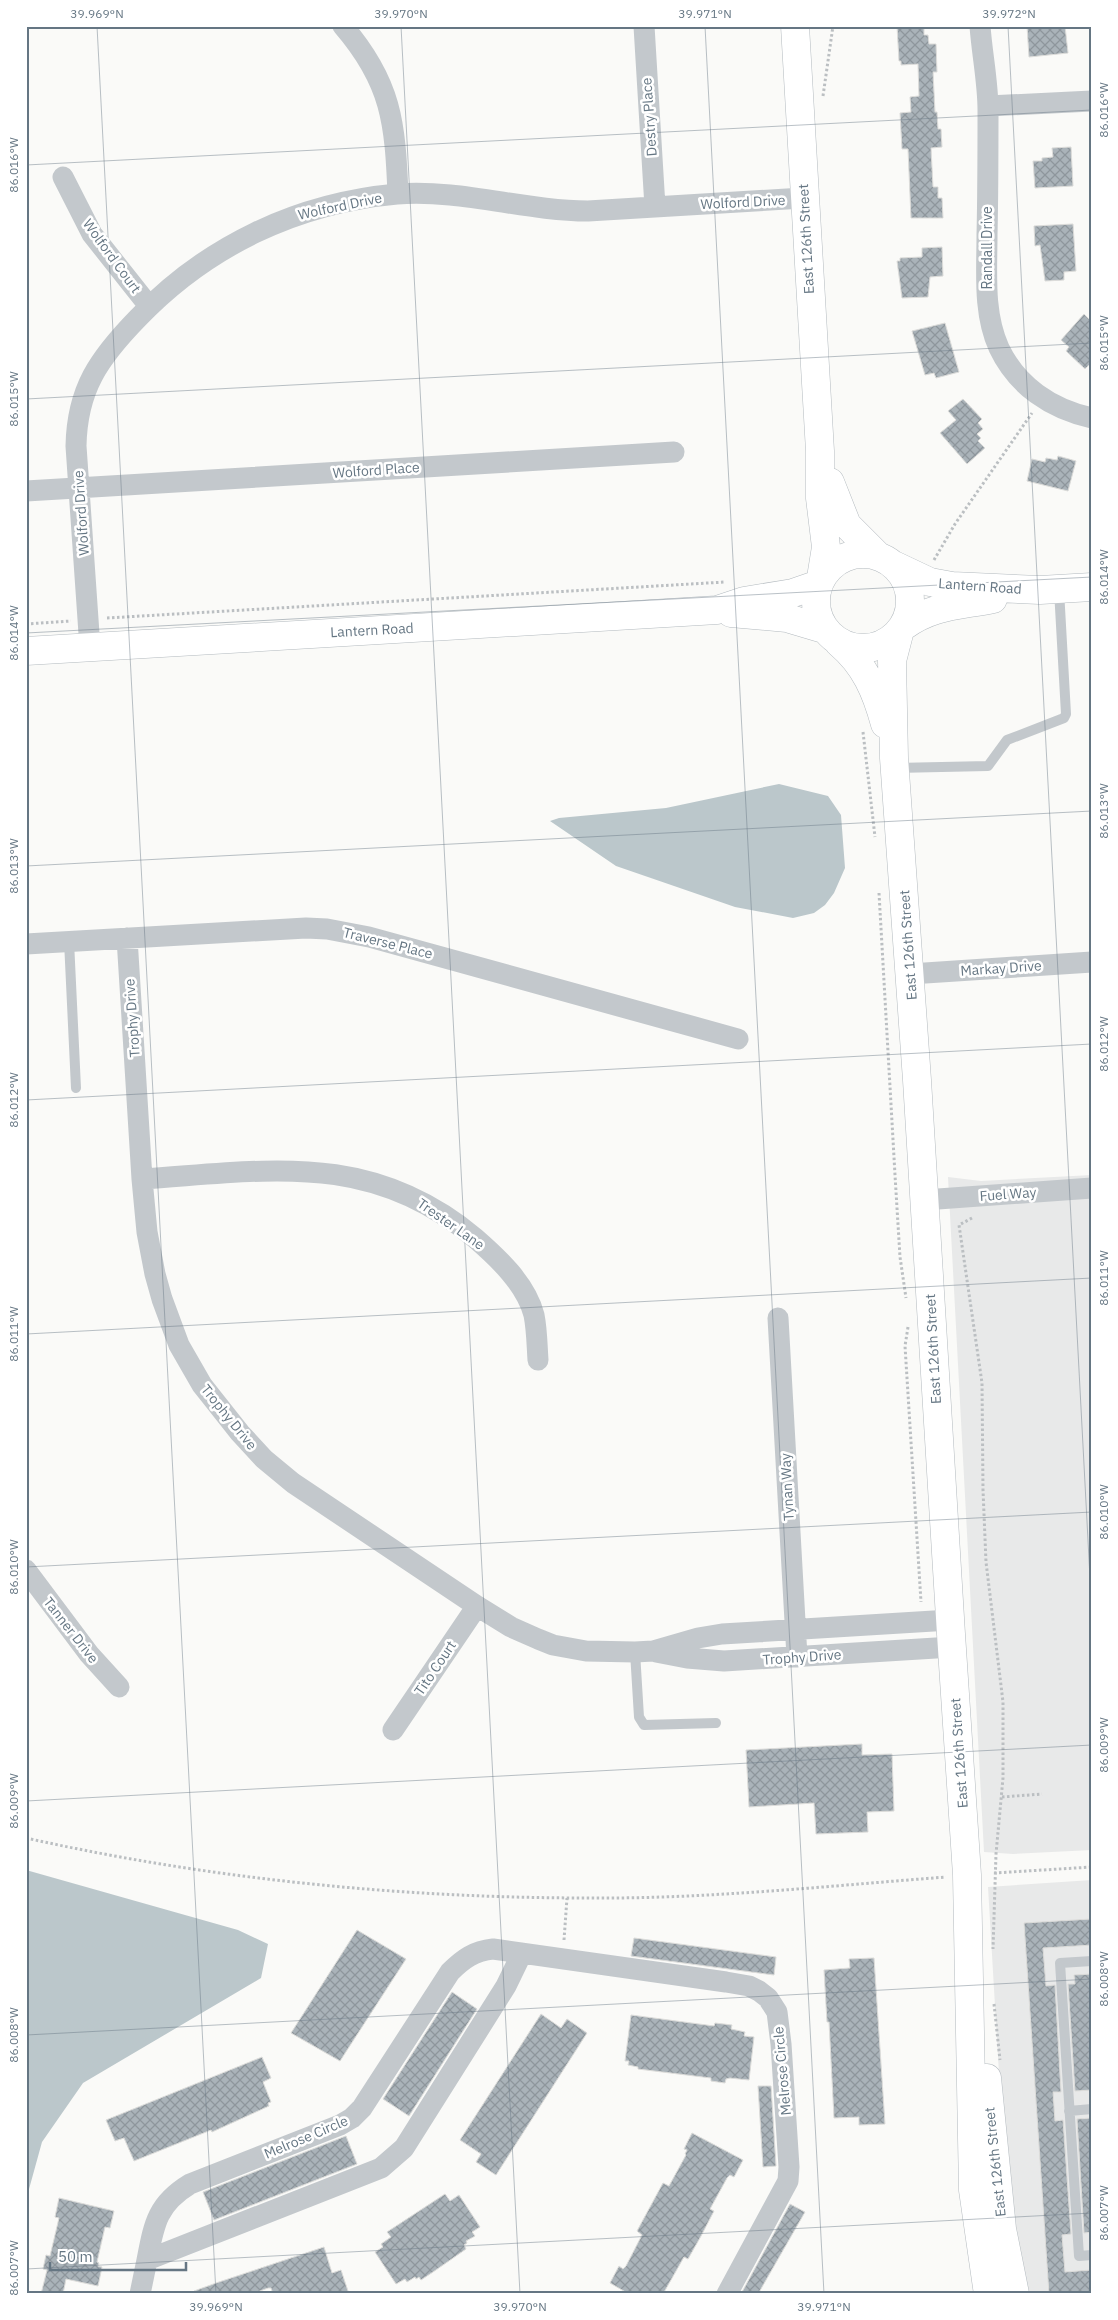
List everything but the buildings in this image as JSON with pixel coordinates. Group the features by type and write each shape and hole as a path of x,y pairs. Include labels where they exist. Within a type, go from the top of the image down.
{"main road":[{"name":"East 126th Street","path":"795,26 803,198 820,451 820,498 826,547 820,581"},
{"name":"East 126th Street","path":"820,451 834,496 847,525 865,545 885,560"},
{"path":"858,554 885,560 904,576 909,588 911,601 902,628 886,642 870,648 852,648 832,636 819,620 816,604 820,581 844,558 858,554"},
{"name":"Lantern Road","path":"885,560 907,573 939,584 1050,589 1092,587"},
{"name":"Lantern Road","path":"26,651 717,610 744,601 793,593 820,581"},
{"name":"Lantern Road","path":"902,628 922,614 934,609 1050,589"},
{"name":"Lantern Road","path":"717,610 739,615 787,618 832,636"},
{"name":"East 126th Street","path":"902,628 892,660 894,763 910,974 970,1940 1002,2229 1015,2294"},
{"name":"East 126th Street","path":"832,636 859,662 870,678 882,711 894,763"},
{"name":"East 126th Street","path":"970,1940 973,2190 988,2294"}],"street":[{"path":"343,26 371,64 384,92 393,120 396,141 398,194"},
{"name":"Destry Place","path":"644,26 655,207"},
{"name":"Randall Drive","path":"980,26 988,106 987,298 989,315 998,346 1007,364 1021,381 1042,398 1075,414 1092,418"},
{"path":"988,106 1092,101"},
{"name":"Wolford Court","path":"63,177 92,234 128,282 149,306"},
{"name":"Wolford Drive","path":"90,648 76,432 83,397 103,356 149,306 201,263 258,230 295,215 332,205 398,194 448,196 562,211 803,198"},
{"name":"Wolford Place","path":"26,491 674,452"},
{"name":"Traverse Place","path":"26,944 326,928 369,937 738,1039"},
{"name":"Trophy Drive","path":"127,938 146,1232 162,1299 179,1345 215,1403 264,1459 293,1483 477,1606 511,1627 553,1645 586,1652 644,1652 724,1661 952,1647"},
{"name":"Markay Drive","path":"910,974 1092,962"},
{"name":"Trester Lane","path":"142,1179 270,1170 316,1171 365,1179 411,1196 466,1231 498,1259 511,1275 527,1297 534,1314 538,1360"},
{"name":"Fuel Way","path":"924,1200 1092,1188"},
{"name":"Tynan Way","path":"778,1318 797,1657"},
{"name":"Tanner Drive","path":"26,1570 89,1654 119,1687"},
{"name":"Tito Court","path":"392,1730 477,1606"},
{"name":"Trophy Drive","path":"644,1652 706,1636 950,1620"},
{"name":"Melrose Circle","path":"140,2294 155,2222 160,2210 177,2192 190,2184 340,2125 352,2118 362,2108 450,1972 469,1956 480,1950 493,1949 748,1986 768,1998 777,2012 786,2120 788,2181 727,2294"},
{"path":"147,2260 382,2168 392,2160 404,2148 506,1986 522,1953"}],"lane":[{"path":"894,763 988,766 993,761 1000,747 1007,740 1064,718 1066,714 1050,589"},
{"path":"69,941 76,1088"},
{"path":"644,1652 639,1717 644,1725 716,1724"},
{"path":"1092,1961 1060,1963 1078,2256 1092,2255"},
{"path":"1069,2111 1092,2109"}],"path":[{"path":"933,562 955,524 1042,398"},
{"path":"26,624 726,582"},
{"path":"862,725 868,765 875,841"},
{"path":"879,889 900,1257 907,1305"},
{"path":"977,1216 959,1225 982,1383 986,1562 1003,1709 1002,1797 992,1957"},
{"path":"909,1321 905,1346 923,1621"},
{"path":"1002,1797 1042,1794"},
{"path":"26,1838 182,1868 331,1886 452,1896 568,1898 721,1893 955,1876"},
{"path":"947,1867 948,1887"},
{"path":"988,1874 1092,1867"},
{"path":"563,1959 568,1898"},
{"path":"993,2001 1001,2069"}],"shaded area":[{"path":"779,784 828,796 841,815 845,868 834,893 825,905 814,913 793,918 735,907 616,866 550,821 559,818 666,808"},
{"path":"1092,1175 1092,1850 1013,1854 984,1852 948,1177 981,1181"},
{"path":"26,1870 238,1930 268,1944 261,1978 83,2083 42,2142 26,2200"},
{"path":"1092,1880 1092,2294 1012,2294 988,1887"}]}
